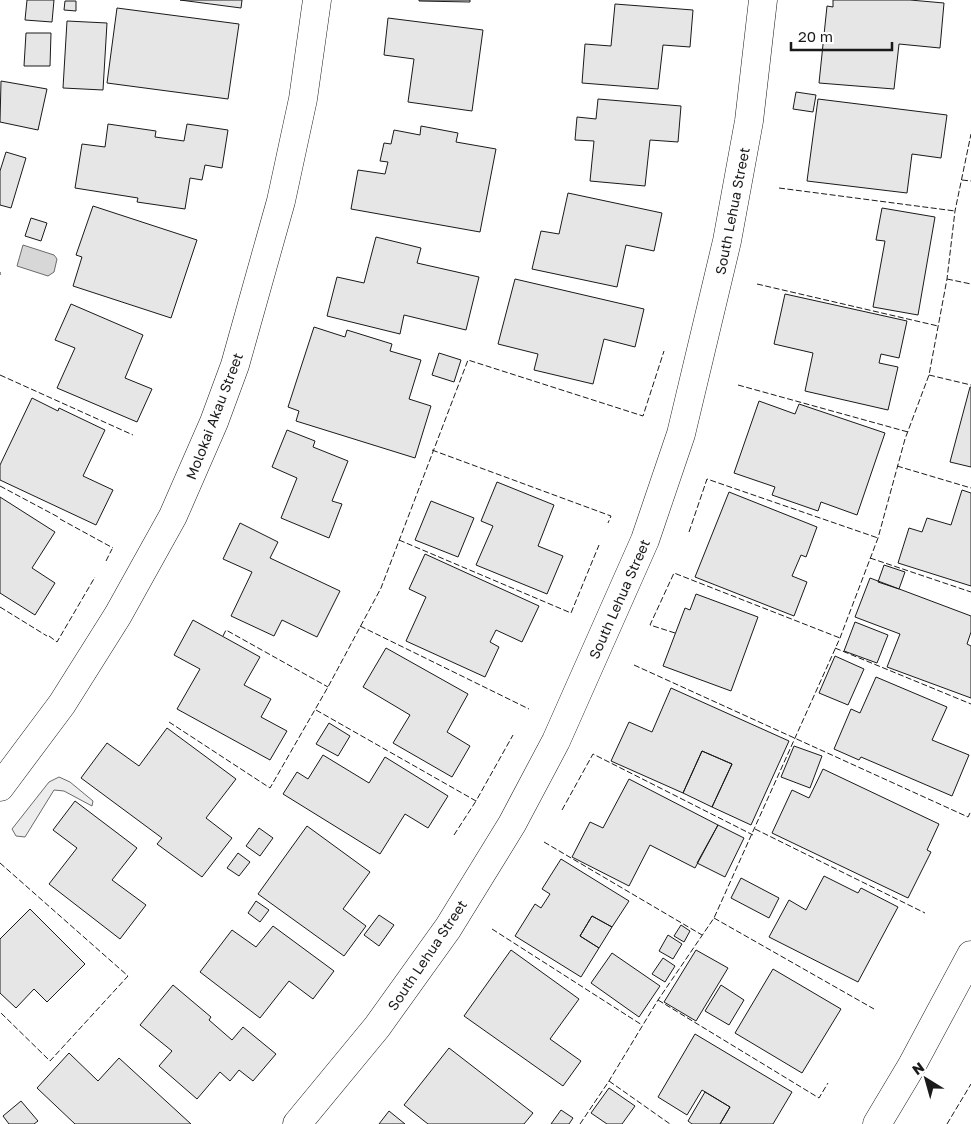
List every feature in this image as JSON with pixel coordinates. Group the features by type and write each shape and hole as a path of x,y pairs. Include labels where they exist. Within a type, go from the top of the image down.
{"street":[{"name":"Molokai Akau Street","path":"0,787 62,704 118,614 173,516 214,422 235,365 281,202 303,99 317,0"},
{"name":"South Lehua Street","path":"296,1124 383,1020 448,928 512,824 556,741 645,540 681,434 727,242 749,121 763,0"},
{"path":"877,1124 911,1068 971,955"}],"shaded area":[{"path":"23,245 54,255 57,259 54,272 48,276 17,266"},
{"path":"59,777 70,782 93,801 92,806 64,791 54,790 25,837 16,836 12,829 49,782"}],"building":[{"path":"27,0 54,0 52,22 25,20"},
{"path":"180,0 242,0 241,8"},
{"path":"470,0 470,2 419,1"},
{"path":"833,0 910,0 944,3 940,48 899,44 894,89 819,83 827,6 833,7"},
{"path":"65,1 76,1 76,11 64,10"},
{"path":"615,4 693,10 690,47 663,45 658,89 582,83 585,44 611,46"},
{"path":"117,8 239,24 228,99 107,83"},
{"path":"388,18 483,30 472,111 408,102 414,59 384,55"},
{"path":"67,21 107,23 103,90 63,88"},
{"path":"26,33 51,33 50,66 24,66"},
{"path":"1,81 47,89 38,130 0,122"},
{"path":"796,92 816,95 813,112 793,109"},
{"path":"598,99 681,106 678,142 650,140 645,186 590,181 594,141 575,140 577,117 596,119"},
{"path":"818,99 947,115 941,158 912,154 907,193 807,181"},
{"path":"108,124 156,131 155,137 184,141 187,124 228,130 222,168 205,165 202,180 190,178 185,209 137,202 138,198 75,188 82,144 105,147"},
{"path":"421,126 458,133 456,142 496,149 480,232 351,209 358,170 385,174 388,162 380,161 384,143 391,144 394,130 420,135"},
{"path":"6,152 26,158 11,208 0,205 0,171"},
{"path":"568,193 662,213 654,251 626,245 617,287 532,269 541,231 559,234"},
{"path":"93,206 197,240 171,318 73,286 82,257 76,255"},
{"path":"882,208 935,217 918,315 873,307 885,241 876,240"},
{"path":"31,218 47,223 41,241 25,236"},
{"path":"376,237 421,248 417,263 479,277 466,330 404,315 400,334 327,316 337,277 364,283"},
{"path":"515,279 644,309 635,347 604,339 593,384 534,370 538,354 498,344"},
{"path":"785,294 907,321 899,358 881,354 879,363 898,367 888,410 805,391 813,353 774,344"},
{"path":"71,304 143,335 125,378 152,389 137,422 57,388 75,348 55,340"},
{"path":"314,327 345,337 347,330 392,344 390,351 421,360 409,399 431,406 415,458 296,421 299,411 288,407"},
{"path":"439,353 461,360 454,382 432,375"},
{"path":"971,387 971,467 950,462"},
{"path":"32,398 58,411 59,408 105,430 83,476 113,490 96,525 0,480 0,465"},
{"path":"759,401 795,414 799,404 885,433 857,515 821,502 818,511 772,495 775,487 734,473"},
{"path":"287,430 315,441 313,447 348,461 332,501 342,504 329,538 281,518 297,478 272,467"},
{"path":"497,482 554,505 538,546 563,556 547,594 476,565 493,526 481,521"},
{"path":"962,490 971,493 971,586 898,563 909,528 922,532 927,518 951,525"},
{"path":"729,492 817,527 806,557 801,555 792,576 807,582 794,616 695,577"},
{"path":"0,497 55,532 32,568 55,583 35,615 0,593"},
{"path":"431,501 474,518 458,557 415,540"},
{"path":"240,523 278,542 270,558 340,591 317,637 282,620 274,636 231,616 252,572 223,559"},
{"path":"425,554 539,606 522,642 496,630 490,642 499,647 485,677 406,641 426,597 409,589"},
{"path":"884,565 905,572 899,589 878,582"},
{"path":"870,578 971,616 971,632 967,644 971,646 971,698 887,667 900,634 855,617"},
{"path":"696,594 758,617 731,691 663,666 685,608 690,610"},
{"path":"193,620 260,657 244,685 271,699 261,717 287,731 270,760 177,709 200,669 174,655"},
{"path":"855,622 888,635 877,663 844,651"},
{"path":"386,648 468,694 447,732 470,746 452,777 393,743 410,715 363,687"},
{"path":"835,656 864,669 848,705 819,693"},
{"path":"876,677 947,707 932,740 969,755 952,796 861,757 859,760 834,749 851,709 860,713"},
{"path":"671,688 789,741 751,825 712,807 732,764 702,751 683,793 611,761 629,722 652,732"},
{"path":"329,723 350,736 338,756 316,744"},
{"path":"167,728 236,779 206,818 232,838 202,877 157,844 162,838 81,778 107,743 139,766"},
{"path":"794,746 822,756 810,788 781,777"},
{"path":"702,751 732,764 712,807 683,793"},
{"path":"323,755 369,783 385,757 448,796 428,828 405,814 380,854 283,794 297,772 308,779"},
{"path":"823,769 939,824 927,850 931,852 908,898 772,833 792,790 809,798"},
{"path":"629,779 718,825 695,868 650,845 629,886 572,857 590,822 603,828"},
{"path":"75,801 137,848 112,880 146,905 120,939 49,884 77,848 53,830"},
{"path":"718,825 744,838 725,877 697,863"},
{"path":"307,826 370,872 343,909 366,926 344,956 258,894"},
{"path":"259,828 273,838 260,856 246,846"},
{"path":"238,853 250,862 239,876 227,868"},
{"path":"561,859 629,901 612,927 592,916 580,936 599,948 581,977 515,936 535,904 541,908 550,894 542,889"},
{"path":"824,876 858,893 861,888 898,907 858,982 769,937 789,900 806,910"},
{"path":"741,878 779,898 769,918 731,898"},
{"path":"256,901 269,910 260,922 248,913"},
{"path":"30,909 85,964 47,1002 34,989 16,1008 0,993 0,939"},
{"path":"379,915 394,925 379,946 364,935"},
{"path":"592,916 612,927 599,948 580,936"},
{"path":"681,925 690,931 684,942 674,936"},
{"path":"273,926 334,971 313,999 289,981 260,1018 200,972 232,930 256,947"},
{"path":"668,935 682,944 673,959 659,951"},
{"path":"511,950 579,999 550,1039 581,1061 563,1086 464,1016"},
{"path":"696,950 728,968 696,1021 664,1002"},
{"path":"612,953 660,986 639,1017 591,983"},
{"path":"663,958 675,966 665,982 652,974"},
{"path":"773,969 841,1009 802,1073 735,1033"},
{"path":"173,985 211,1017 209,1020 232,1040 243,1027 276,1054 253,1081 239,1070 230,1081 220,1072 197,1099 159,1066 172,1051 140,1025"},
{"path":"721,985 744,1000 729,1025 705,1011"},
{"path":"695,1034 792,1092 773,1124 720,1124 730,1107 702,1090 687,1115 658,1097"},
{"path":"449,1048 533,1113 524,1124 428,1124 404,1105"},
{"path":"69,1053 98,1081 119,1058 191,1124 75,1124 37,1088"},
{"path":"609,1088 635,1106 622,1124 607,1124 591,1113"},
{"path":"705,1092 730,1107 720,1124 692,1124 688,1121"},
{"path":"21,1101 38,1121 34,1124 9,1124 3,1116"},
{"path":"561,1110 573,1118 569,1124 551,1124"},
{"path":"389,1111 405,1124 379,1124"}],"fence":[{"path":"580,1124 609,1081 658,1000 714,918 840,638 878,538 905,439 929,375 947,279 955,211 971,134"},
{"path":"962,180 971,181"},
{"path":"779,188 955,211"},
{"path":"947,279 971,284"},
{"path":"757,284 938,326"},
{"path":"169,722 270,788 328,687 381,588 468,360 643,416 664,351"},
{"path":"0,375 133,435"},
{"path":"929,375 971,385"},
{"path":"738,385 908,432"},
{"path":"432,450 611,516 608,523"},
{"path":"897,466 971,488"},
{"path":"689,532 707,479 878,538"},
{"path":"0,486 60,518"},
{"path":"60,519 113,548"},
{"path":"399,540 571,613 599,545"},
{"path":"106,561 112,549"},
{"path":"870,558 971,592"},
{"path":"675,633 650,625 674,573 840,638"},
{"path":"49,636 57,642 95,577"},
{"path":"0,607 47,636"},
{"path":"360,626 529,709"},
{"path":"223,636 226,630 328,687"},
{"path":"835,648 971,704"},
{"path":"634,665 968,817 971,811"},
{"path":"316,710 476,801 513,735"},
{"path":"562,810 593,754 753,835"},
{"path":"454,835 476,801"},
{"path":"755,829 925,913"},
{"path":"544,842 702,935"},
{"path":"0,863 128,976 50,1061 0,1012"},
{"path":"714,918 874,1009"},
{"path":"492,929 642,1025"},
{"path":"658,1000 819,1098 828,1083"},
{"path":"609,1081 670,1124"},
{"path":"947,1124 971,1084"}]}
